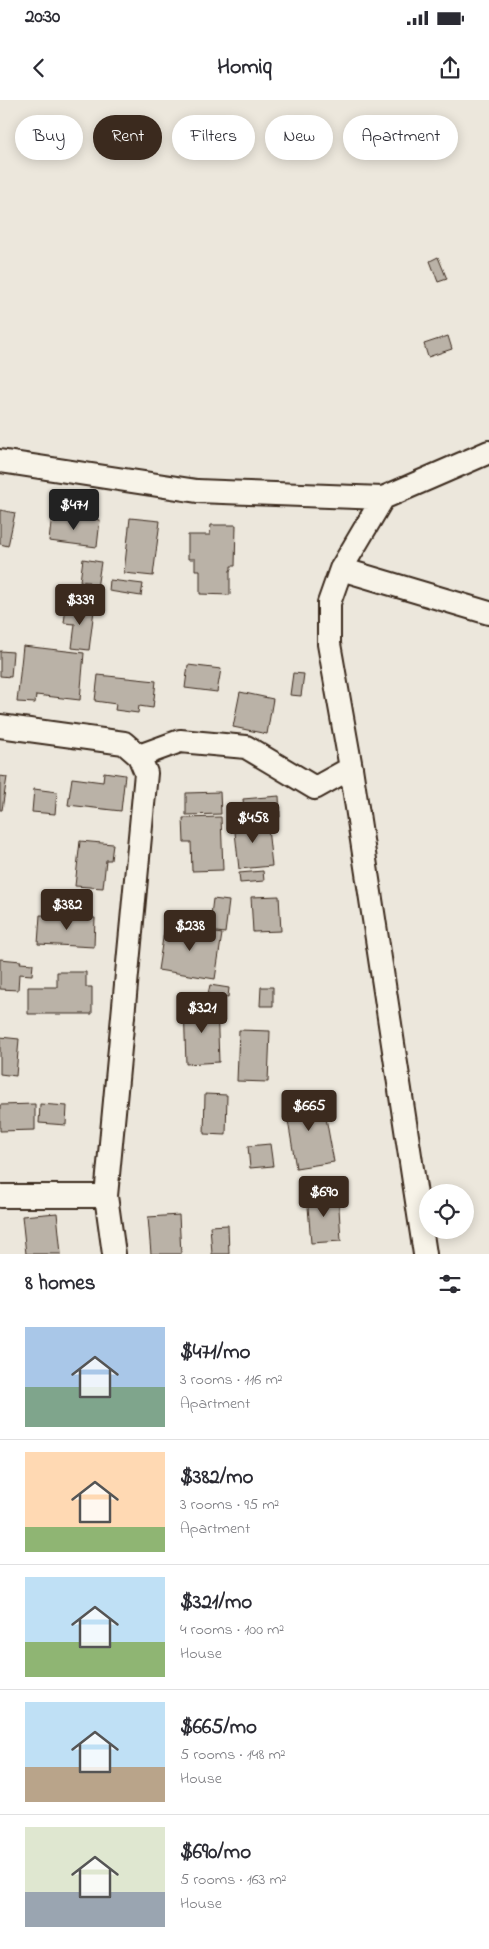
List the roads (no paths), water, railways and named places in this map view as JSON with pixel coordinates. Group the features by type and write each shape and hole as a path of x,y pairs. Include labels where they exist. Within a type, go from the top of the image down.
{"street":[{"path":"0,461 197,491 383,498 489,452"},
{"path":"383,498 341,569 329,603 329,644 351,768 425,1254"},
{"path":"341,569 489,613"},
{"path":"0,726 124,743 139,756 146,773 106,1196 114,1254"},
{"path":"139,756 180,741 246,747 315,788 351,768"},
{"path":"0,1196 106,1196"}]}
